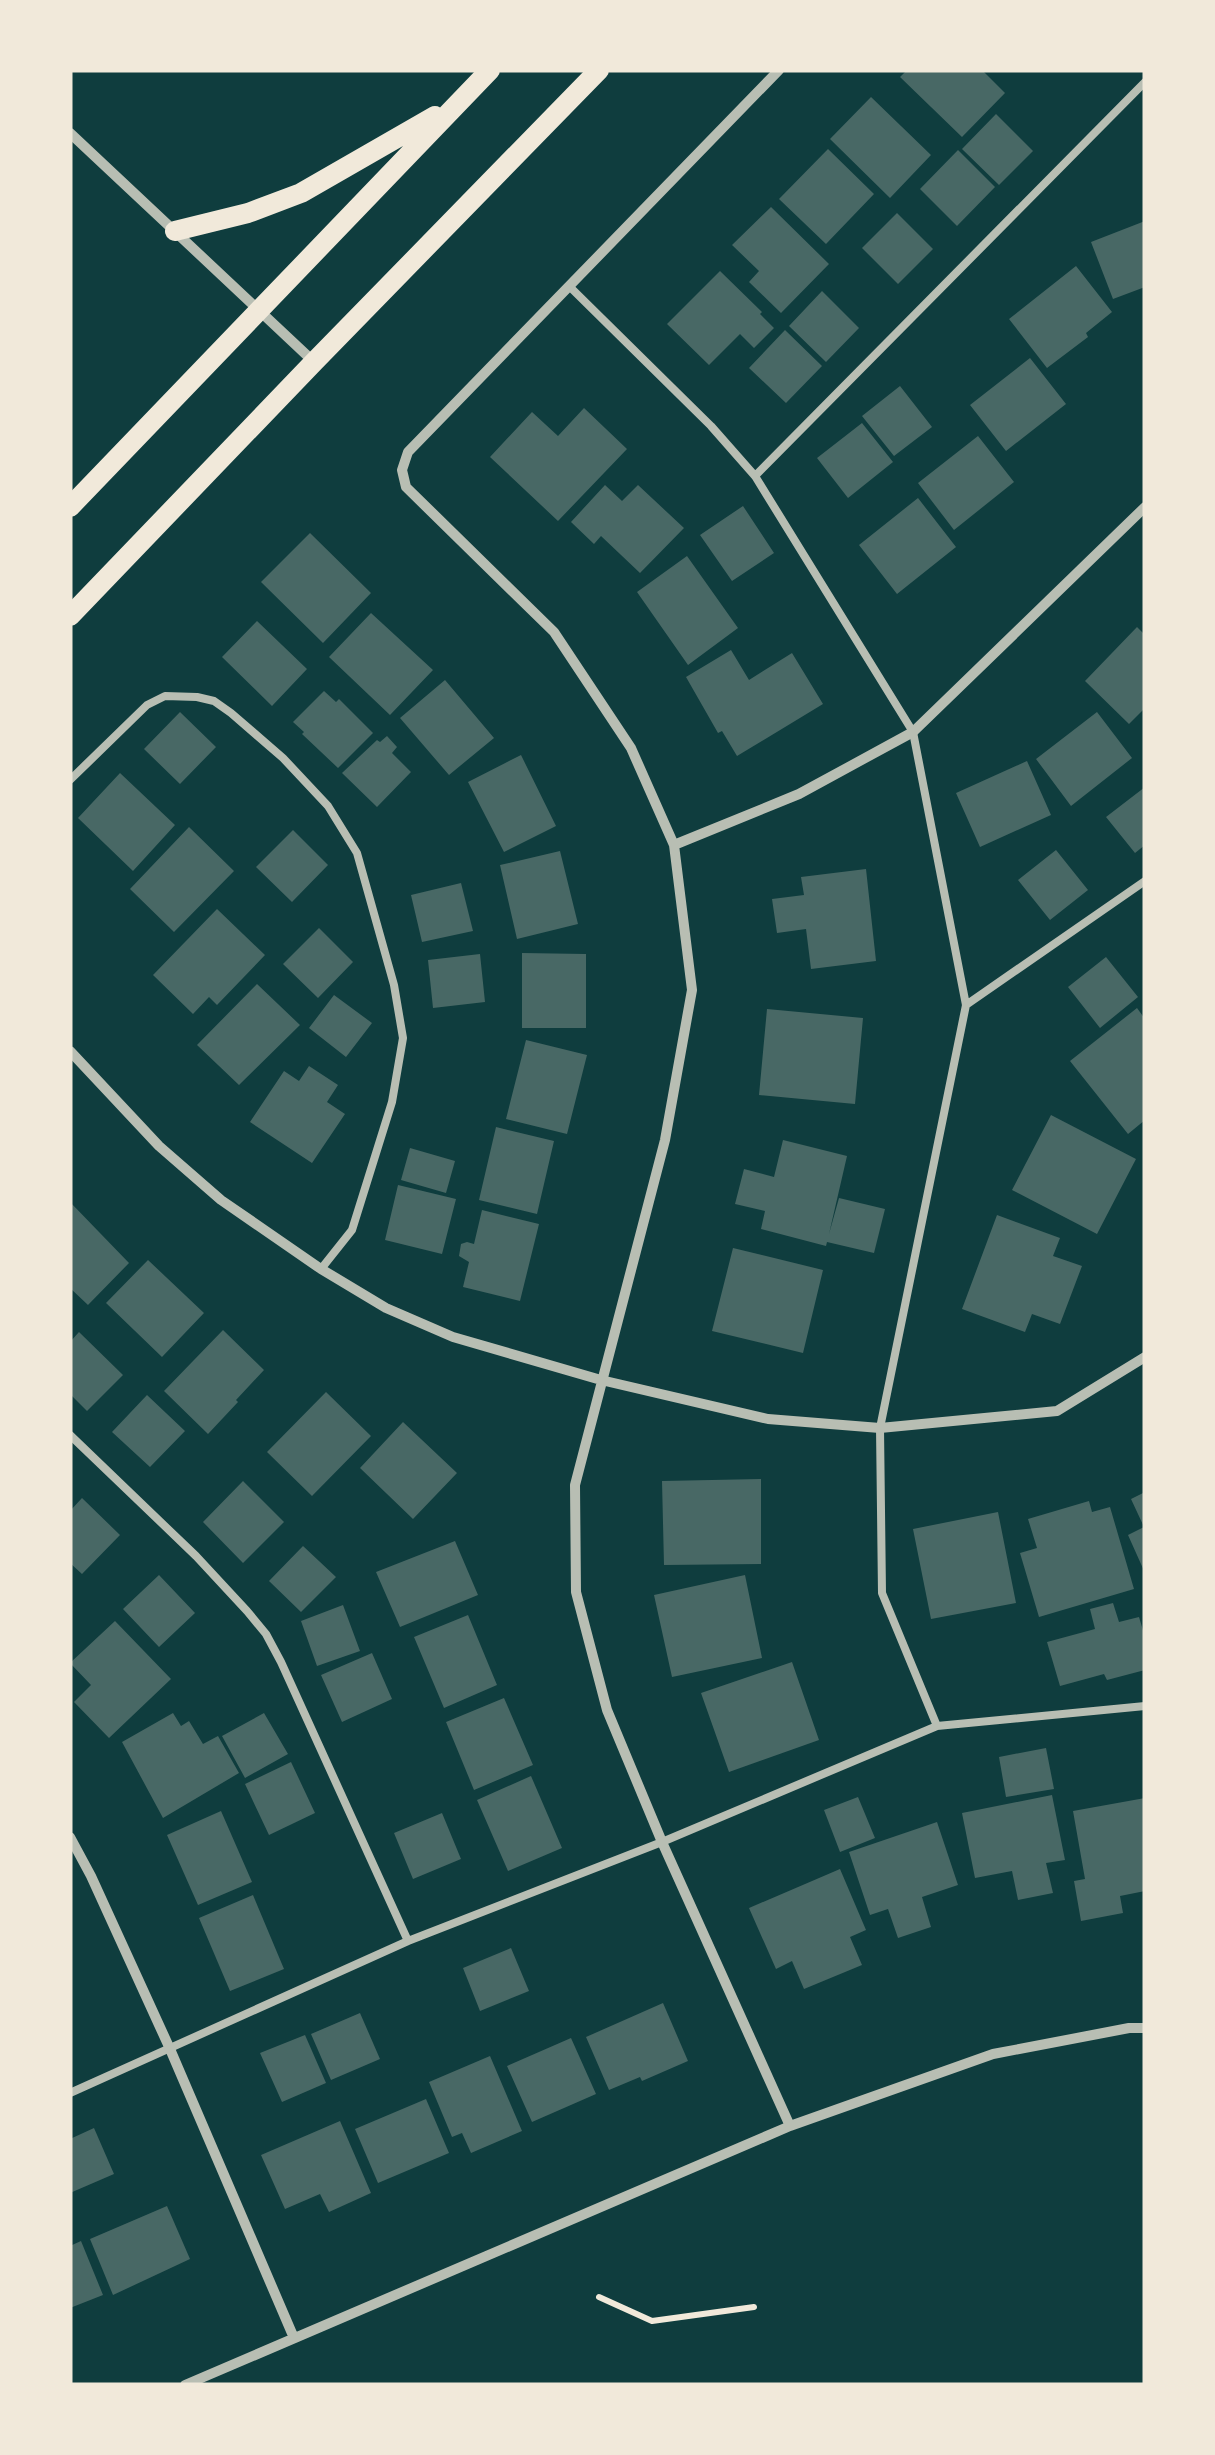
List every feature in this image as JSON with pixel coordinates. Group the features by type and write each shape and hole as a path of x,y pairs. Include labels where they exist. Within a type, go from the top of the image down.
{"main road":[{"path":"70,507 490,70"},
{"path":"70,616 599,70"},
{"path":"174,231 248,213 302,193 458,102"}],"street":[{"path":"779,70 408,452 402,470 406,487 554,632 631,748 674,845 692,990 664,1140 575,1485 576,1592 607,1710 790,2126"},
{"path":"70,133 314,362"},
{"path":"674,845 799,794 913,732 1145,507"},
{"path":"70,1051 160,1146 209,1189 322,1269 386,1308 453,1337 601,1380 768,1419 880,1428 1058,1411 1145,1358"},
{"path":"70,1837 170,2049 294,2338"},
{"path":"185,2385 790,2126 993,2054 1145,2028"}],"lane":[{"path":"755,476 1145,82"},
{"path":"570,287 755,476 913,732 966,1005 880,1428 882,1593 937,1726"},
{"path":"70,780 147,704 165,696 197,696 231,712 283,758 328,806 356,853 394,985 403,1038 392,1102 352,1230 322,1269"},
{"path":"966,1005 1145,881"},
{"path":"70,1435 196,1556 266,1634 408,1941"},
{"path":"70,2094 408,1941 662,1842 937,1726 1145,1706"}],"path":[{"path":"598,2297 652,2321 754,2307"}],"building":[{"path":"907,70 982,70 1005,93 962,137 900,77"},
{"path":"871,97 931,155 890,198 830,139"},
{"path":"996,114 1033,151 999,185 962,149"},
{"path":"828,149 874,194 826,244 779,199"},
{"path":"958,150 995,187 957,226 920,189"},
{"path":"771,207 829,264 781,313 749,282 759,271 732,245"},
{"path":"897,213 933,249 898,284 862,248"},
{"path":"1145,221 1145,287 1113,299 1091,242"},
{"path":"1076,266 1112,312 1086,333 1088,337 1047,368 1009,319"},
{"path":"720,271 774,328 754,348 740,334 709,365 667,324"},
{"path":"822,291 859,328 826,362 789,326"},
{"path":"785,330 822,366 786,403 749,368"},
{"path":"1030,358 1066,404 1006,451 970,405"},
{"path":"900,386 932,427 894,456 862,416"},
{"path":"584,408 627,449 558,521 490,457 532,412 558,436"},
{"path":"862,423 893,462 848,498 817,458"},
{"path":"978,436 1014,482 954,530 918,483"},
{"path":"605,485 622,501 638,485 684,528 640,573 601,536 594,544 571,522"},
{"path":"918,498 956,547 897,594 859,545"},
{"path":"743,506 774,553 732,581 700,535"},
{"path":"310,533 371,593 323,643 261,582"},
{"path":"687,556 738,628 688,665 637,592"},
{"path":"371,613 433,670 390,715 329,657"},
{"path":"257,621 307,669 272,706 222,657"},
{"path":"1137,627 1145,635 1145,708 1129,724 1085,681"},
{"path":"731,650 749,680 792,653 823,704 737,756 722,731 718,733 686,677"},
{"path":"445,680 494,738 449,775 400,718"},
{"path":"324,691 336,702 339,699 373,733 338,768 293,722"},
{"path":"180,712 216,747 180,784 144,749"},
{"path":"1097,712 1132,758 1071,806 1036,759"},
{"path":"387,736 397,747 392,753 411,772 377,807 342,773 377,740"},
{"path":"521,755 556,826 504,852 468,782"},
{"path":"1027,761 1051,815 980,847 956,793"},
{"path":"120,773 175,825 133,871 78,818"},
{"path":"1145,787 1145,845 1135,853 1106,817"},
{"path":"189,827 234,871 174,932 130,889"},
{"path":"293,830 328,865 292,902 256,867"},
{"path":"1056,850 1088,890 1050,920 1018,880"},
{"path":"560,851 578,924 517,939 500,865"},
{"path":"866,869 876,961 811,969 806,929 777,933 772,899 804,895 801,877"},
{"path":"461,883 473,931 422,942 411,895"},
{"path":"217,909 265,955 217,1005 209,997 193,1014 153,975"},
{"path":"319,928 353,962 318,998 283,964"},
{"path":"522,953 586,954 586,1028 522,1028"},
{"path":"480,954 485,1002 433,1008 428,960"},
{"path":"1106,957 1138,997 1100,1028 1068,987"},
{"path":"257,984 300,1025 239,1085 197,1045"},
{"path":"334,995 372,1023 346,1057 309,1028"},
{"path":"1137,1008 1145,1019 1145,1120 1128,1134 1070,1061"},
{"path":"767,1009 863,1018 855,1104 759,1095"},
{"path":"526,1040 587,1055 567,1134 506,1119"},
{"path":"309,1066 338,1085 327,1102 345,1114 312,1163 250,1122 284,1071 299,1081"},
{"path":"1051,1115 1136,1159 1097,1234 1012,1190"},
{"path":"496,1127 554,1141 537,1214 479,1200"},
{"path":"783,1140 847,1156 829,1234 839,1198 885,1209 874,1253 827,1242 826,1246 761,1229 765,1211 735,1204 744,1169 774,1177"},
{"path":"410,1148 455,1161 446,1193 401,1180"},
{"path":"398,1185 456,1199 442,1254 385,1240"},
{"path":"70,1202 129,1263 88,1305 70,1288"},
{"path":"482,1210 539,1224 520,1301 463,1287 469,1262 459,1256 461,1244 474,1244"},
{"path":"997,1215 1060,1238 1053,1256 1082,1266 1060,1324 1032,1314 1025,1332 962,1309"},
{"path":"733,1248 823,1270 803,1353 712,1331"},
{"path":"148,1260 204,1313 162,1357 106,1303"},
{"path":"223,1330 264,1370 208,1434 164,1391"},
{"path":"79,1332 123,1375 87,1411 70,1394 70,1342"},
{"path":"326,1392 371,1436 312,1496 267,1452"},
{"path":"147,1395 185,1431 150,1467 112,1432"},
{"path":"403,1422 457,1473 413,1519 360,1468"},
{"path":"761,1479 761,1564 664,1565 662,1481"},
{"path":"243,1481 284,1522 243,1563 203,1522"},
{"path":"1145,1492 1145,1573 1128,1535 1144,1527 1131,1499"},
{"path":"82,1498 120,1535 82,1574 70,1563 70,1511"},
{"path":"1089,1501 1092,1512 1110,1507 1134,1589 1039,1617 1020,1553 1037,1548 1028,1519"},
{"path":"998,1512 1016,1603 931,1619 913,1529"},
{"path":"455,1541 478,1595 400,1627 376,1572"},
{"path":"303,1546 336,1577 301,1612 269,1581"},
{"path":"159,1575 195,1613 159,1647 123,1609"},
{"path":"745,1575 762,1658 672,1677 654,1595"},
{"path":"1113,1603 1119,1622 1139,1617 1145,1637 1145,1670 1107,1680 1104,1674 1060,1686 1047,1642 1095,1629 1090,1609"},
{"path":"343,1605 360,1651 317,1666 301,1621"},
{"path":"468,1615 497,1685 444,1708 414,1637"},
{"path":"115,1621 171,1679 109,1738 74,1702 91,1685 70,1663"},
{"path":"372,1653 392,1699 342,1722 321,1675"},
{"path":"792,1662 819,1740 729,1772 701,1693"},
{"path":"504,1698 533,1765 474,1790 446,1722"},
{"path":"173,1713 181,1726 189,1721 203,1744 218,1736 239,1773 163,1818 122,1742"},
{"path":"264,1713 288,1754 245,1778 222,1736"},
{"path":"1046,1748 1054,1789 1006,1797 999,1757"},
{"path":"291,1762 315,1813 269,1835 245,1784"},
{"path":"531,1776 562,1848 508,1871 477,1800"},
{"path":"1052,1795 1065,1860 1046,1863 1053,1893 1018,1900 1012,1871 975,1878 962,1813"},
{"path":"858,1797 875,1838 840,1852 824,1810"},
{"path":"1145,1798 1145,1891 1120,1896 1123,1913 1081,1921 1074,1881 1085,1879 1073,1811"},
{"path":"221,1811 252,1882 198,1905 167,1835"},
{"path":"442,1813 461,1859 413,1879 394,1833"},
{"path":"937,1822 958,1885 922,1897 931,1927 898,1938 888,1909 870,1915 849,1852"},
{"path":"840,1869 866,1930 850,1937 862,1965 804,1989 792,1961 776,1969 749,1908"},
{"path":"253,1895 284,1969 230,1991 199,1918"},
{"path":"511,1948 529,1991 480,2011 463,1968"},
{"path":"663,2003 688,2061 609,2090 586,2037"},
{"path":"360,2013 380,2059 331,2080 311,2034"},
{"path":"305,2035 326,2083 282,2102 260,2053"},
{"path":"571,2038 596,2094 532,2122 507,2066"},
{"path":"490,2056 522,2131 471,2153 462,2133 452,2137 429,2082"},
{"path":"426,2099 449,2153 378,2183 355,2129"},
{"path":"340,2121 371,2193 329,2212 320,2194 285,2209 261,2155"},
{"path":"94,2128 114,2174 70,2193 70,2139"},
{"path":"167,2206 190,2259 113,2295 90,2239"},
{"path":"81,2241 103,2295 70,2308 70,2246"}]}
